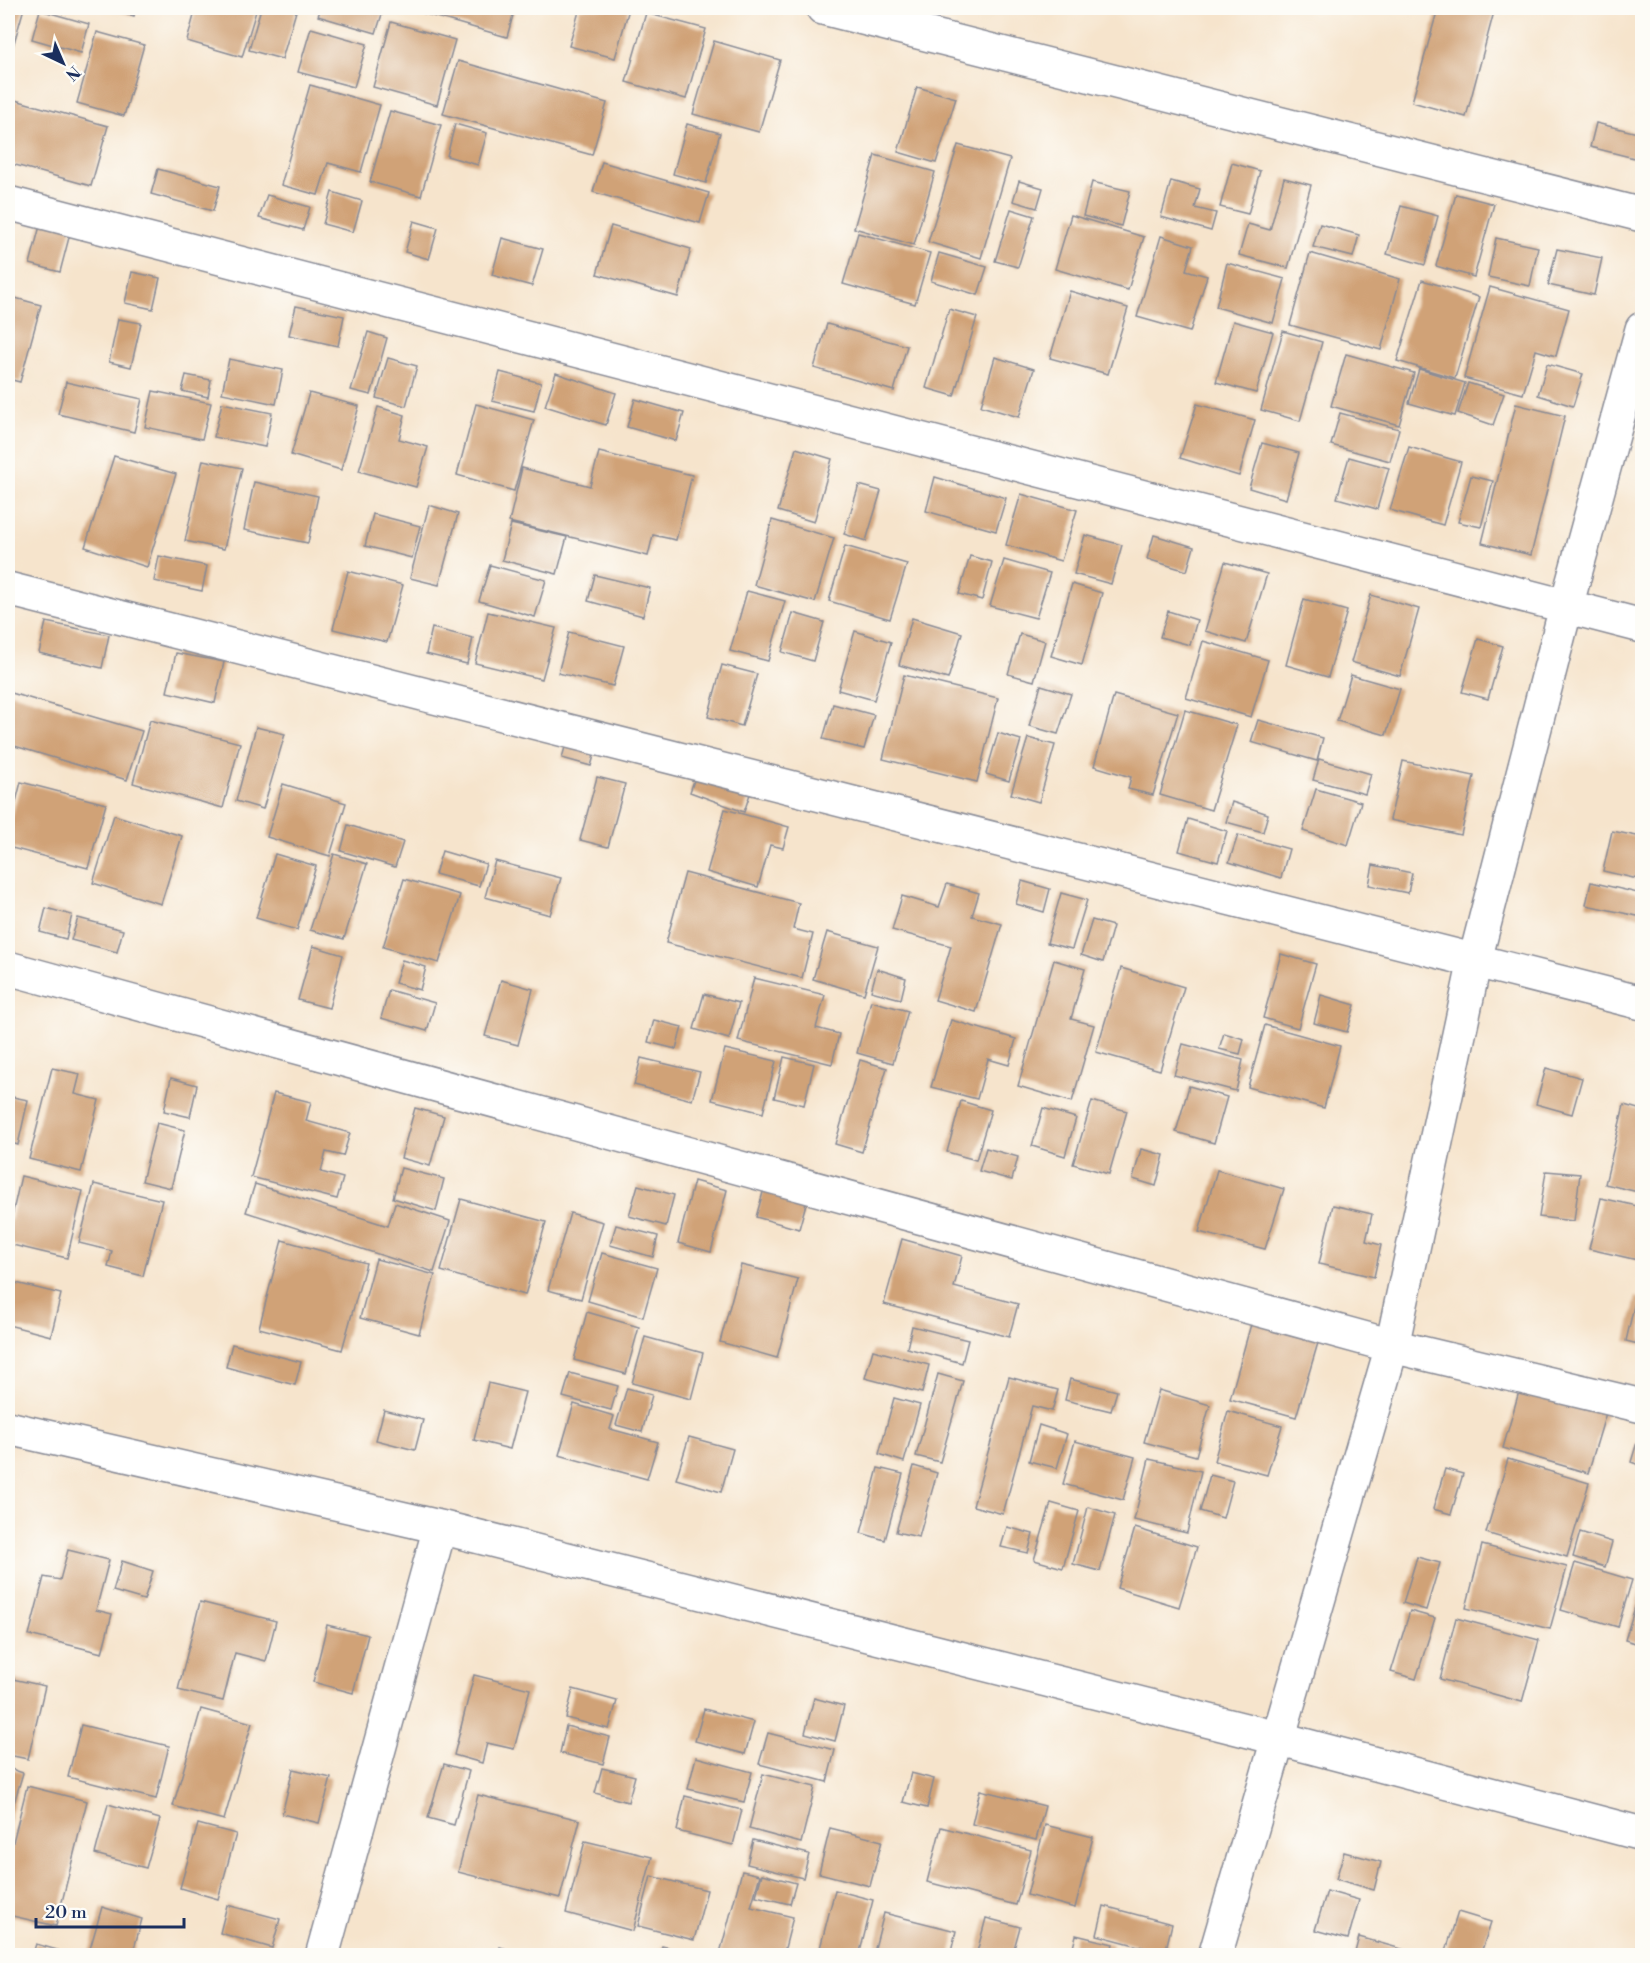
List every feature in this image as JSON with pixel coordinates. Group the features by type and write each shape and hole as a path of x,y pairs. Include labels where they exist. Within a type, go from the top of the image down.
{"street":[{"path":"823,8 1642,215"},
{"path":"8,203 1642,626"},
{"path":"1215,1956 1392,1346 1475,960 1566,607 1642,329"},
{"path":"8,589 1642,1003"},
{"path":"8,968 1392,1346 1642,1406"},
{"path":"8,1428 440,1527 1277,1738 1642,1834"},
{"path":"322,1956 440,1527"}],"building":[{"path":"8,8 24,8 8,64"},
{"path":"108,8 136,8 134,16"},
{"path":"196,8 257,8 242,57 187,41"},
{"path":"261,8 297,8 282,59 249,50"},
{"path":"321,8 384,8 376,33 318,16"},
{"path":"411,8 515,8 507,37 411,10"},
{"path":"580,8 629,9 615,58 569,46"},
{"path":"1438,8 1495,8 1466,117 1412,102"},
{"path":"40,10 89,24 81,53 32,39"},
{"path":"646,13 706,29 686,99 626,82"},
{"path":"391,22 455,40 437,105 373,87"},
{"path":"311,28 367,44 354,87 298,72"},
{"path":"97,32 144,45 124,116 77,103"},
{"path":"714,41 780,60 759,132 693,114"},
{"path":"458,61 607,103 592,155 443,114"},
{"path":"310,85 380,105 361,172 328,163 318,195 281,185"},
{"path":"917,87 956,98 936,163 898,152"},
{"path":"8,98 108,126 91,186 8,163"},
{"path":"390,111 441,125 421,196 370,182"},
{"path":"1596,123 1642,134 1642,160 1590,147"},
{"path":"455,124 487,133 478,165 447,156"},
{"path":"687,124 720,133 706,183 673,174"},
{"path":"958,145 1010,159 981,258 928,242"},
{"path":"875,155 935,172 914,245 854,228"},
{"path":"602,162 709,193 700,223 593,192"},
{"path":"1232,163 1260,171 1248,214 1220,207"},
{"path":"158,169 220,186 213,211 151,194"},
{"path":"1284,178 1311,185 1288,268 1239,255 1248,224 1270,230"},
{"path":"1019,181 1043,188 1037,208 1013,201"},
{"path":"1171,181 1200,189 1195,208 1216,213 1211,231 1161,217"},
{"path":"1092,182 1130,191 1121,226 1083,216"},
{"path":"332,192 362,201 353,232 323,224"},
{"path":"1456,194 1494,204 1474,277 1436,266"},
{"path":"267,195 310,207 303,230 259,218"},
{"path":"1401,206 1438,216 1425,265 1387,254"},
{"path":"1011,209 1034,216 1018,267 995,261"},
{"path":"1071,215 1144,237 1128,290 1055,269"},
{"path":"42,218 72,226 60,272 30,264"},
{"path":"414,221 438,228 429,259 405,252"},
{"path":"1320,224 1359,235 1353,257 1313,247"},
{"path":"611,226 691,249 678,297 597,274"},
{"path":"858,233 930,253 915,304 843,284"},
{"path":"1161,236 1193,246 1186,270 1207,276 1190,332 1137,317"},
{"path":"502,238 543,249 532,286 492,275"},
{"path":"1496,238 1538,247 1530,286 1488,277"},
{"path":"1557,249 1602,258 1594,295 1548,285"},
{"path":"939,253 987,267 978,295 931,281"},
{"path":"1310,253 1400,279 1381,350 1290,325"},
{"path":"1227,263 1285,279 1273,323 1216,307"},
{"path":"132,272 160,278 153,309 125,303"},
{"path":"1422,280 1479,297 1455,378 1397,361"},
{"path":"1490,287 1569,309 1556,356 1536,350 1523,394 1464,378"},
{"path":"1070,291 1128,308 1108,374 1050,358"},
{"path":"8,296 41,305 20,382 8,379"},
{"path":"296,306 344,316 338,346 289,335"},
{"path":"949,309 977,317 954,396 926,388"},
{"path":"118,319 141,323 131,367 109,362"},
{"path":"1233,321 1273,332 1256,393 1216,382"},
{"path":"827,324 907,346 894,391 814,368"},
{"path":"1283,331 1322,342 1300,421 1261,410"},
{"path":"368,332 387,338 371,395 351,390"},
{"path":"1346,354 1414,373 1399,425 1331,406"},
{"path":"995,357 1034,369 1019,417 981,406"},
{"path":"388,358 417,366 406,406 376,398"},
{"path":"229,359 283,370 276,404 222,393"},
{"path":"1547,364 1583,374 1573,406 1538,395"},
{"path":"1419,369 1465,383 1455,416 1409,403"},
{"path":"500,372 541,383 534,411 492,401"},
{"path":"556,373 616,393 606,425 545,406"},
{"path":"186,375 211,380 208,397 182,391"},
{"path":"66,382 142,399 134,432 58,414"},
{"path":"1468,383 1504,394 1493,425 1458,413"},
{"path":"153,391 211,403 202,439 145,427"},
{"path":"309,393 359,406 341,470 291,455"},
{"path":"635,399 684,413 676,441 627,427"},
{"path":"222,403 272,413 265,447 214,437"},
{"path":"476,404 534,420 514,491 457,475"},
{"path":"1197,404 1255,420 1239,476 1180,458"},
{"path":"1516,404 1565,416 1531,555 1482,543"},
{"path":"378,407 405,415 399,439 428,447 416,487 359,471"},
{"path":"1340,413 1399,429 1390,461 1331,445"},
{"path":"1262,443 1299,453 1286,499 1249,488"},
{"path":"1409,447 1461,462 1443,525 1390,510"},
{"path":"796,448 832,459 814,522 778,511"},
{"path":"599,452 692,475 676,540 653,535 648,556 509,522 522,468 590,486"},
{"path":"114,456 176,474 147,567 85,547"},
{"path":"1349,457 1389,468 1377,509 1337,498"},
{"path":"203,460 242,468 224,549 185,541"},
{"path":"1471,476 1493,481 1481,527 1458,522"},
{"path":"935,477 1006,498 996,531 926,511"},
{"path":"254,482 318,496 308,543 244,530"},
{"path":"859,485 881,491 866,541 844,534"},
{"path":"1021,494 1077,510 1061,561 1006,545"},
{"path":"429,505 458,514 439,585 410,578"},
{"path":"373,514 420,526 412,558 365,546"},
{"path":"772,520 834,538 815,602 754,585"},
{"path":"511,524 567,537 557,574 502,560"},
{"path":"1085,535 1122,545 1111,584 1074,574"},
{"path":"1154,535 1194,547 1187,571 1147,559"},
{"path":"845,546 907,564 890,619 829,601"},
{"path":"159,556 207,566 202,591 154,581"},
{"path":"970,556 992,562 982,600 959,594"},
{"path":"1004,560 1050,573 1036,618 990,606"},
{"path":"1225,562 1267,574 1246,643 1205,631"},
{"path":"490,565 546,580 535,617 479,601"},
{"path":"348,571 403,585 387,642 333,629"},
{"path":"595,575 650,588 643,616 588,601"},
{"path":"1072,584 1102,593 1082,665 1051,656"},
{"path":"747,591 785,601 768,661 730,651"},
{"path":"1371,595 1419,609 1400,676 1351,662"},
{"path":"1304,599 1347,611 1328,677 1286,665"},
{"path":"1168,611 1197,620 1190,645 1160,637"},
{"path":"488,612 556,628 542,679 475,663"},
{"path":"793,613 824,622 813,661 782,652"},
{"path":"912,618 962,633 948,679 899,665"},
{"path":"46,622 109,635 102,668 39,653"},
{"path":"432,628 473,638 467,664 426,654"},
{"path":"855,631 891,642 874,700 838,690"},
{"path":"569,632 624,646 613,686 558,673"},
{"path":"1020,634 1045,641 1034,681 1008,674"},
{"path":"1478,639 1503,646 1488,699 1462,692"},
{"path":"1203,641 1268,660 1251,717 1186,698"},
{"path":"176,653 224,662 215,703 167,692"},
{"path":"722,665 757,674 742,726 708,717"},
{"path":"904,675 998,698 977,782 883,759"},
{"path":"1351,675 1400,689 1386,735 1337,721"},
{"path":"1041,685 1071,694 1058,734 1029,726"},
{"path":"8,692 142,731 127,780 8,744"},
{"path":"1114,695 1178,713 1153,795 1128,789 1131,777 1094,766"},
{"path":"833,704 874,715 864,749 823,739"},
{"path":"1185,710 1237,725 1211,810 1160,795"},
{"path":"150,720 240,743 223,808 133,783"},
{"path":"1258,720 1323,738 1317,761 1251,742"},
{"path":"256,727 285,734 263,809 236,801"},
{"path":"998,733 1021,740 1009,781 986,774"},
{"path":"1028,738 1055,745 1039,802 1011,794"},
{"path":"567,740 596,749 591,766 562,758"},
{"path":"1319,759 1371,774 1365,794 1313,780"},
{"path":"1403,761 1474,776 1461,835 1390,820"},
{"path":"698,769 752,788 744,812 690,792"},
{"path":"597,777 625,784 608,847 580,840"},
{"path":"21,782 106,804 88,868 8,847 8,833"},
{"path":"283,784 346,803 330,856 267,837"},
{"path":"1316,789 1361,802 1348,845 1303,831"},
{"path":"1232,802 1268,814 1263,832 1226,822"},
{"path":"725,809 789,827 783,848 770,845 758,887 707,872"},
{"path":"114,815 182,836 161,904 93,883"},
{"path":"1188,819 1227,831 1218,862 1179,851"},
{"path":"348,825 403,842 395,867 341,851"},
{"path":"1612,831 1642,837 1642,880 1603,871"},
{"path":"1238,835 1289,849 1281,878 1229,862"},
{"path":"442,851 486,864 479,886 435,874"},
{"path":"275,854 316,866 297,930 256,918"},
{"path":"334,854 367,864 344,939 310,930"},
{"path":"495,861 561,878 550,915 485,897"},
{"path":"1373,865 1412,873 1408,893 1369,885"},
{"path":"685,873 799,903 793,929 813,934 802,978 666,943"},
{"path":"404,879 460,895 439,963 383,947"},
{"path":"1022,881 1050,889 1044,912 1016,904"},
{"path":"1591,882 1642,894 1642,917 1586,905"},
{"path":"947,884 979,893 972,916 1002,924 976,1012 935,1000 951,946 892,930 902,896 939,907"},
{"path":"1061,893 1087,900 1072,949 1047,943"},
{"path":"46,908 72,915 66,939 40,932"},
{"path":"78,918 123,930 117,952 71,940"},
{"path":"1092,920 1113,926 1103,962 1081,955"},
{"path":"827,932 878,946 864,994 813,979"},
{"path":"313,946 343,955 329,1008 298,1000"},
{"path":"1281,954 1316,964 1298,1028 1263,1018"},
{"path":"402,960 426,967 420,990 395,983"},
{"path":"1054,960 1085,969 1071,1019 1094,1025 1072,1102 1018,1086"},
{"path":"1121,968 1184,987 1160,1070 1096,1052"},
{"path":"877,969 906,978 901,999 871,991"},
{"path":"754,978 825,995 816,1028 839,1034 832,1064 738,1041"},
{"path":"501,980 533,989 518,1045 485,1036"},
{"path":"389,990 435,1003 427,1031 381,1018"},
{"path":"704,994 739,1003 729,1039 694,1029"},
{"path":"1321,995 1355,1005 1347,1032 1314,1023"},
{"path":"871,1001 908,1011 893,1063 857,1053"},
{"path":"654,1020 682,1027 676,1049 648,1042"},
{"path":"951,1020 1016,1039 1009,1065 988,1059 977,1099 931,1087"},
{"path":"1265,1025 1340,1046 1324,1108 1248,1087"},
{"path":"1224,1033 1244,1039 1240,1054 1219,1049"},
{"path":"1183,1044 1243,1060 1236,1091 1174,1075"},
{"path":"725,1049 776,1061 763,1113 712,1100"},
{"path":"784,1057 814,1064 804,1105 774,1098"},
{"path":"641,1058 700,1072 692,1100 634,1085"},
{"path":"860,1060 887,1068 862,1152 835,1144"},
{"path":"52,1068 80,1074 75,1094 99,1100 81,1172 29,1159"},
{"path":"1546,1068 1582,1078 1572,1114 1536,1104"},
{"path":"171,1078 197,1085 190,1117 164,1111"},
{"path":"1189,1086 1227,1097 1214,1143 1176,1132"},
{"path":"274,1093 311,1102 306,1121 350,1133 343,1156 326,1152 321,1172 343,1178 337,1199 251,1177"},
{"path":"8,1096 28,1100 18,1145 8,1142"},
{"path":"961,1101 991,1110 976,1160 947,1152"},
{"path":"1092,1101 1127,1111 1109,1174 1073,1164"},
{"path":"1624,1105 1642,1110 1642,1193 1605,1184"},
{"path":"415,1108 444,1116 430,1166 401,1158"},
{"path":"1043,1108 1076,1118 1065,1156 1032,1146"},
{"path":"157,1123 185,1130 171,1188 142,1181"},
{"path":"986,1148 1018,1157 1012,1180 979,1171"},
{"path":"1141,1149 1164,1155 1156,1186 1133,1179"},
{"path":"401,1168 444,1179 436,1211 393,1198"},
{"path":"1217,1170 1284,1189 1265,1249 1199,1232"},
{"path":"1546,1171 1580,1174 1574,1221 1539,1217"},
{"path":"21,1176 83,1191 67,1258 8,1244 8,1233"},
{"path":"694,1181 727,1190 711,1252 678,1243"},
{"path":"94,1184 162,1200 143,1276 108,1267 112,1251 79,1243"},
{"path":"255,1184 388,1226 395,1203 450,1221 434,1272 246,1212"},
{"path":"638,1185 674,1195 666,1226 629,1216"},
{"path":"764,1189 807,1200 799,1229 756,1217"},
{"path":"1601,1198 1642,1207 1642,1261 1589,1249"},
{"path":"461,1199 546,1222 525,1295 441,1271"},
{"path":"1333,1205 1372,1214 1366,1241 1381,1245 1374,1277 1319,1264"},
{"path":"570,1213 603,1222 581,1299 548,1290"},
{"path":"616,1225 658,1236 653,1257 610,1245"},
{"path":"902,1239 962,1256 954,1287 1018,1304 1009,1337 884,1304"},
{"path":"282,1240 366,1263 342,1350 259,1328"},
{"path":"602,1253 657,1268 643,1317 588,1301"},
{"path":"376,1259 435,1275 419,1334 360,1318"},
{"path":"741,1265 798,1279 777,1358 720,1342"},
{"path":"8,1281 61,1294 51,1336 8,1325"},
{"path":"1636,1297 1642,1299 1642,1345 1626,1341"},
{"path":"587,1312 639,1327 626,1374 574,1360"},
{"path":"1253,1317 1320,1336 1296,1417 1230,1399"},
{"path":"912,1326 968,1340 962,1363 907,1348"},
{"path":"645,1337 703,1353 691,1399 632,1383"},
{"path":"232,1344 301,1362 295,1385 226,1367"},
{"path":"873,1350 929,1365 922,1393 865,1378"},
{"path":"570,1373 618,1386 611,1410 563,1397"},
{"path":"938,1374 963,1381 940,1462 916,1456"},
{"path":"1009,1377 1058,1390 1052,1411 1032,1406 1003,1514 973,1506"},
{"path":"1070,1379 1117,1391 1111,1411 1065,1400"},
{"path":"488,1383 525,1392 510,1449 474,1440"},
{"path":"627,1388 652,1395 642,1432 616,1425"},
{"path":"1520,1388 1606,1413 1588,1473 1503,1448"},
{"path":"1159,1390 1210,1405 1196,1456 1144,1442"},
{"path":"894,1398 920,1405 904,1462 879,1454"},
{"path":"574,1404 614,1416 610,1429 658,1442 647,1479 559,1455"},
{"path":"384,1410 423,1420 415,1450 376,1440"},
{"path":"1228,1411 1282,1426 1267,1475 1214,1461"},
{"path":"1039,1425 1067,1434 1057,1468 1029,1461"},
{"path":"1642,1426 1642,1466 1631,1462"},
{"path":"689,1437 733,1449 721,1492 676,1479"},
{"path":"1075,1441 1135,1457 1123,1500 1063,1484"},
{"path":"1149,1459 1201,1471 1187,1533 1134,1520"},
{"path":"1508,1459 1589,1483 1567,1557 1486,1533"},
{"path":"914,1466 937,1473 919,1537 896,1532"},
{"path":"878,1468 903,1474 885,1540 861,1533"},
{"path":"1445,1469 1463,1474 1451,1514 1433,1509"},
{"path":"1210,1475 1233,1481 1223,1518 1200,1511"},
{"path":"1051,1503 1079,1511 1063,1568 1034,1560"},
{"path":"1088,1507 1115,1515 1100,1571 1073,1564"},
{"path":"1007,1527 1033,1534 1028,1553 1001,1547"},
{"path":"1135,1528 1197,1547 1179,1607 1117,1588"},
{"path":"1580,1532 1612,1542 1605,1567 1573,1557"},
{"path":"1482,1545 1567,1567 1550,1629 1466,1608"},
{"path":"68,1550 109,1560 96,1610 112,1614 102,1653 29,1635 44,1577 60,1580"},
{"path":"1417,1557 1440,1563 1426,1610 1403,1603"},
{"path":"122,1561 153,1571 144,1600 113,1591"},
{"path":"1575,1563 1632,1580 1618,1627 1561,1610"},
{"path":"1642,1584 1642,1645 1625,1640"},
{"path":"200,1602 276,1621 266,1661 235,1653 223,1701 178,1690"},
{"path":"1410,1611 1435,1618 1416,1679 1391,1672"},
{"path":"1456,1618 1539,1640 1522,1702 1440,1679"},
{"path":"327,1625 368,1635 353,1693 313,1682"},
{"path":"474,1675 530,1689 514,1749 487,1743 482,1763 454,1755"},
{"path":"8,1678 45,1686 28,1759 8,1755"},
{"path":"573,1689 617,1701 609,1729 566,1718"},
{"path":"814,1698 844,1706 835,1741 805,1733"},
{"path":"201,1709 252,1723 224,1820 173,1806"},
{"path":"704,1709 754,1722 745,1754 695,1741"},
{"path":"81,1725 169,1746 156,1799 68,1777"},
{"path":"566,1726 610,1737 603,1764 560,1753"},
{"path":"768,1733 835,1750 827,1782 759,1764"},
{"path":"696,1757 752,1772 744,1802 688,1789"},
{"path":"444,1764 469,1771 454,1825 428,1818"},
{"path":"8,1768 23,1773 8,1823"},
{"path":"602,1768 635,1776 628,1802 595,1793"},
{"path":"293,1769 331,1778 319,1823 282,1814"},
{"path":"911,1773 934,1779 927,1808 903,1802"},
{"path":"763,1774 815,1787 801,1843 749,1829"},
{"path":"27,1786 87,1801 56,1926 8,1915 8,1862"},
{"path":"980,1790 1045,1806 1036,1840 972,1824"},
{"path":"478,1795 580,1820 560,1898 458,1872"},
{"path":"685,1796 742,1810 733,1845 677,1831"},
{"path":"108,1804 160,1819 146,1868 95,1854"},
{"path":"198,1824 236,1834 218,1899 180,1888"},
{"path":"1045,1825 1093,1837 1075,1908 1027,1895"},
{"path":"941,1827 1031,1850 1016,1905 927,1882"},
{"path":"830,1828 882,1841 870,1886 819,1873"},
{"path":"753,1840 809,1854 803,1878 747,1864"},
{"path":"585,1841 652,1857 633,1931 566,1913"},
{"path":"1344,1852 1381,1862 1374,1890 1336,1879"},
{"path":"742,1871 760,1875 751,1907 793,1917 783,1956 720,1953"},
{"path":"762,1874 796,1883 790,1904 756,1896"},
{"path":"651,1876 707,1890 694,1940 638,1926"},
{"path":"835,1890 873,1900 859,1956 818,1956"},
{"path":"1327,1891 1359,1900 1348,1939 1315,1930"},
{"path":"227,1905 280,1919 272,1948 220,1933"},
{"path":"1104,1906 1172,1924 1165,1953 1097,1935"},
{"path":"102,1907 142,1919 132,1956 88,1956"},
{"path":"1458,1912 1491,1922 1481,1953 1488,1956 1445,1954"},
{"path":"884,1913 956,1931 950,1956 873,1956"},
{"path":"986,1918 1020,1927 1012,1956 976,1956"},
{"path":"1642,1930 1642,1956 1637,1956 1635,1955"},
{"path":"1076,1935 1113,1944 1110,1956 1071,1956"},
{"path":"1359,1937 1423,1955 1423,1956 1354,1956"},
{"path":"36,1944 75,1955 75,1956 32,1956"},
{"path":"662,1946 697,1955 659,1956"},
{"path":"500,1947 527,1955 527,1956 498,1956"}]}
